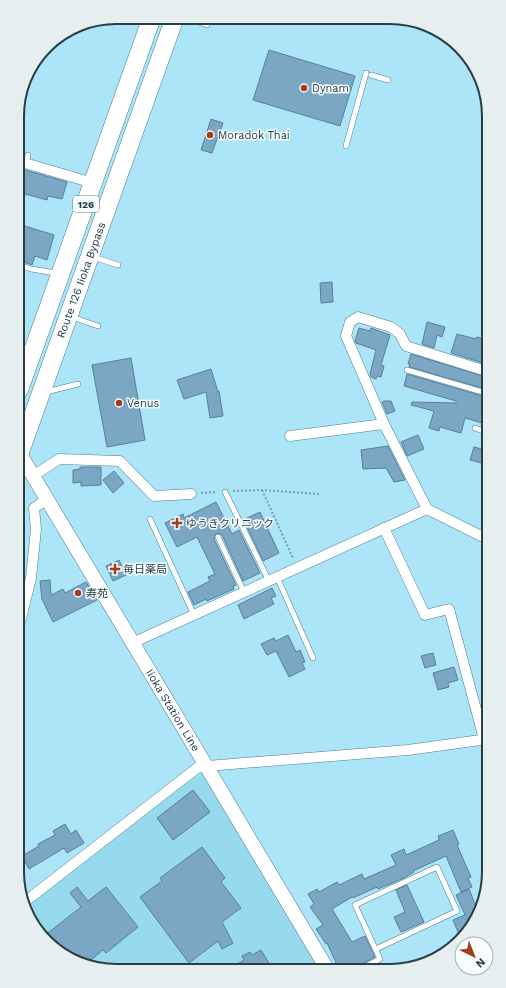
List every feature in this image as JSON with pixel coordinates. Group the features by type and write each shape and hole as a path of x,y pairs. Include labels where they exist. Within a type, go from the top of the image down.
{"highway":[{"name":"Route 126 Iioka Bypass","path":"24,376 150,24"},
{"name":"Route 126 Iioka Bypass","path":"24,442 173,24"}],"main road":[{"name":"Iioka Station Line","path":"24,460 324,964"}],"street":[{"path":"24,160 94,183"},
{"path":"482,371 406,346 400,334 391,327 358,317 350,322 346,336 384,424 427,510 482,537"},
{"path":"290,436 384,424"},
{"path":"33,476 59,459 120,461 154,496 191,494"},
{"path":"24,606 31,578 36,529 34,508 47,499"},
{"path":"132,643 384,528 427,510"},
{"path":"384,528 425,615 449,609 482,725"},
{"path":"28,899 197,768 408,750 482,740"}],"lane":[{"path":"346,146 368,74 388,80"},
{"path":"90,256 118,265"},
{"path":"24,267 53,273 61,272"},
{"path":"68,316 98,326"},
{"path":"407,370 482,392"},
{"path":"41,394 78,384"},
{"path":"475,428 482,431"},
{"path":"225,492 273,579 313,658"},
{"path":"150,519 194,615"},
{"path":"218,537 244,592"},
{"path":"370,964 380,959 355,905 436,867 457,911 376,949"}],"path":[{"path":"191,494 262,490 319,494"},
{"path":"262,490 298,568"}],"shaded area":[{"path":"202,773 316,964 104,963 92,961 70,952 55,941 39,923 30,904 189,781"}],"building":[{"name":"Dynam","path":"269,50 355,76 340,126 253,100"},
{"path":"211,119 223,123 212,153 201,150"},
{"path":"24,170 67,182 62,199 48,196 47,200 24,194"},
{"path":"24,226 54,235 47,260 35,256 32,265 24,262"},
{"path":"332,282 333,302 321,303 320,283"},
{"path":"427,322 445,327 442,337 437,335 434,348 422,344"},
{"path":"359,328 370,331 371,328 390,335 381,365 384,366 381,377 377,376 376,379 371,377 370,374 376,350 356,343 355,341"},
{"path":"457,334 476,339 477,337 482,338 482,363 451,353"},
{"path":"411,354 482,376 482,388 409,367 410,364 408,364"},
{"name":"Venus","path":"131,358 145,440 107,447 92,365"},
{"path":"211,369 218,392 219,391 223,416 210,418 206,392 184,399 177,380"},
{"path":"407,374 482,396 482,423 465,418 461,433 440,427 439,431 429,428 434,411 411,405 412,402 456,403 456,401 404,386"},
{"path":"391,401 395,411 387,414 382,402"},
{"path":"418,435 424,449 407,456 401,442"},
{"path":"388,446 405,480 394,482 386,468 363,469 361,450"},
{"path":"474,447 482,449 482,463 470,460"},
{"path":"80,467 101,467 101,485 81,486 81,482 73,483 73,470 80,469"},
{"path":"114,471 124,483 113,493 103,480"},
{"path":"216,502 232,534 239,530 260,573 243,581 222,535 219,533 216,534 214,539 236,585 233,586 234,589 194,605 188,592 210,581 208,577 215,574 197,537 177,547 165,523 183,514 184,518"},
{"path":"260,512 279,553 263,561 247,527 250,525 247,518"},
{"path":"119,560 126,575 113,581 106,566"},
{"path":"50,580 51,595 63,589 65,593 86,582 97,600 53,622 42,599 40,581"},
{"path":"272,588 276,596 271,598 274,604 244,619 238,605"},
{"path":"288,635 296,652 300,650 305,662 302,663 305,669 289,677 276,651 267,655 261,644 274,638 276,641"},
{"path":"433,653 436,665 425,668 421,656"},
{"path":"454,667 458,680 448,683 449,687 438,690 433,673"},
{"path":"193,790 210,812 173,840 157,818"},
{"path":"65,824 71,834 76,830 84,843 67,853 64,848 29,869 24,860 24,855 39,846 38,844 55,835 53,831"},
{"path":"453,830 459,844 457,845 471,877 468,878 472,887 461,892 446,856 413,871 414,872 404,878 378,889 377,887 353,898 352,897 332,909 352,942 365,936 375,957 362,964 337,964 327,943 326,944 316,929 323,925 310,907 314,904 308,894 317,889 319,892 337,882 339,885 362,874 364,879 396,865 391,855 404,849 406,855 439,840 438,836"},
{"path":"202,847 225,878 221,882 241,908 222,922 233,943 222,949 218,941 189,963 140,897 162,881 160,878"},
{"path":"407,885 424,922 401,932 394,917 405,912 396,890"},
{"path":"77,887 88,901 106,887 138,927 106,953 103,950 90,960 70,952 47,933 81,907 70,893"},
{"path":"469,889 476,906 467,923 458,933 453,920 465,915 456,895"},
{"path":"261,950 270,964 238,964 244,960 242,956 250,952 252,955"}],"place":[{"name":"Dynam","path":"304,88"},
{"name":"Moradok Thai","path":"210,135"},
{"name":"Venus","path":"119,403"},
{"name":"ゆうきクリニック","path":"177,523"},
{"name":"毎日薬局","path":"115,569"},
{"name":"寿苑","path":"78,593"}]}
